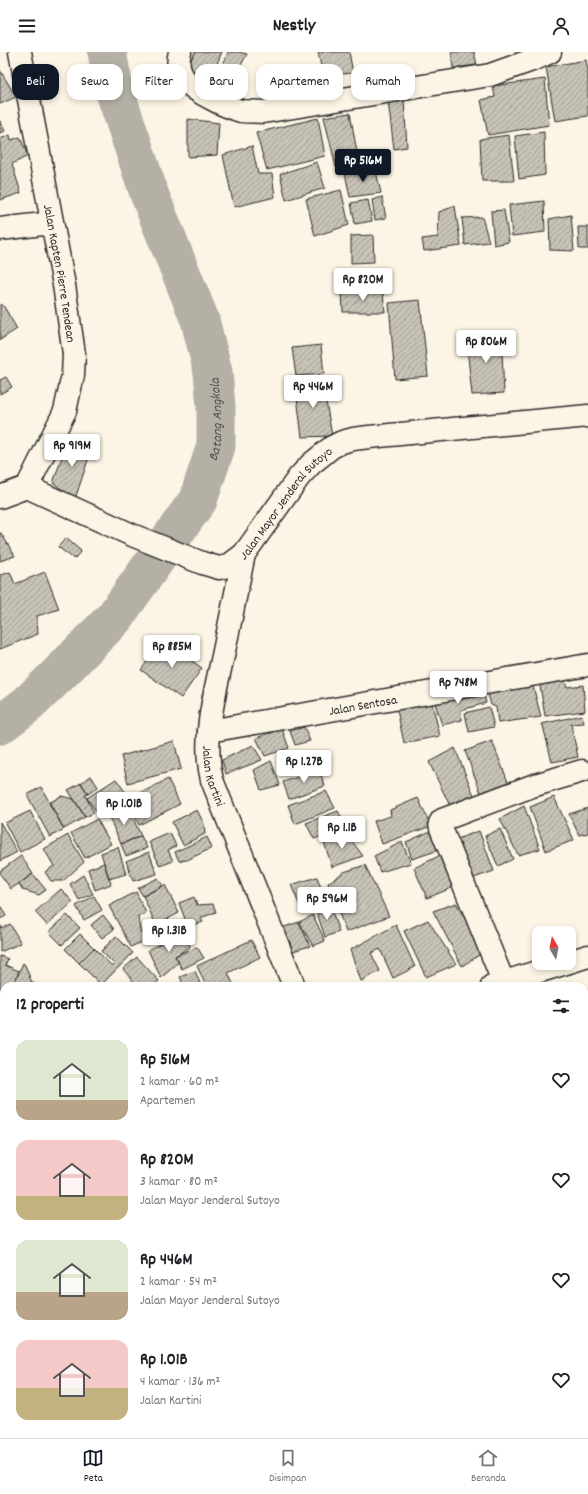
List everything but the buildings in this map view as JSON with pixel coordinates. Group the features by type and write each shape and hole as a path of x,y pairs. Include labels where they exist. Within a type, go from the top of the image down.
{"street":[{"name":"Jalan Kapten Pierre Tendean","path":"20,52 64,285 74,354 73,375 65,411 27,487"},
{"path":"180,52 179,68 184,79 190,86 224,105 242,111 263,112 490,75 550,52"},
{"path":"0,229 52,223"},
{"name":"Jalan Mayor Jenderal Sutoyo","path":"27,487 132,535 202,563 215,567 223,567 228,566 244,554 299,477 322,454 342,442 369,437 588,416"},
{"path":"0,497 27,487"},
{"name":"Jalan Kartini","path":"244,554 209,731 208,757 212,780 292,982"},
{"name":"Jalan Sentosa","path":"209,731 588,665"},
{"path":"499,982 440,823 442,820 512,793 582,771"},
{"path":"576,960 588,956"},
{"path":"509,982 545,970"}],"waterway":[{"name":"Batang Angkola","path":"0,725 28,704 114,618 198,500 216,446 216,407 213,372 200,320 150,196 114,89 107,52"}]}
